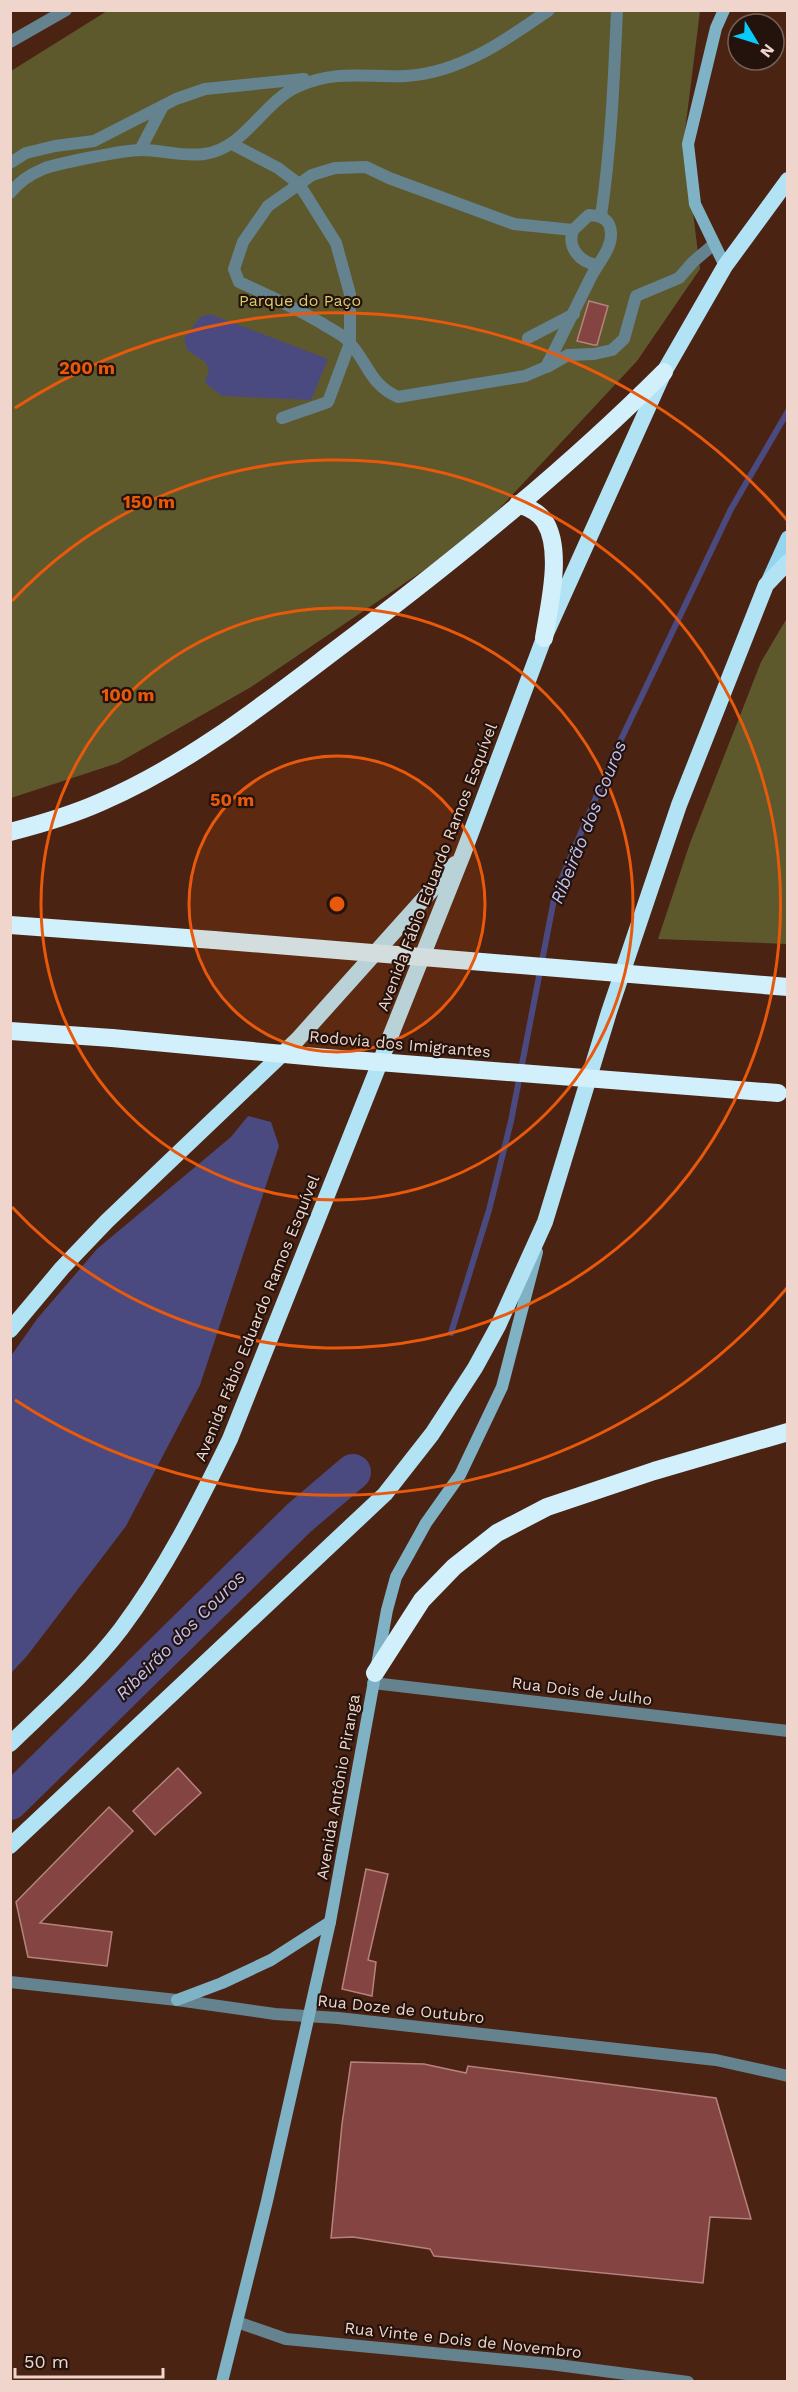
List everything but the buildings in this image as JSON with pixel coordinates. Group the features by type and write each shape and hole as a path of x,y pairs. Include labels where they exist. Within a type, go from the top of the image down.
{"highway":[{"name":"Avenida Fábio Eduardo Ramos Esquível","path":"10,1744 77,1679 120,1630 159,1575 196,1509 230,1439 463,854 544,638 664,372 725,266 788,180"},
{"path":"10,832 44,823 101,802 155,775 215,739 403,599 479,539 604,432 664,372"},
{"path":"518,504 529,508 544,520 551,538 553,576 544,638"},
{"path":"10,1846 385,1494 432,1434 475,1368 498,1326 545,1222 609,1012 679,805 766,585 788,561"},
{"path":"10,1330 62,1268 106,1221 298,1039 463,854"},
{"path":"10,926 214,940 788,987"},
{"name":"Rodovia dos Imigrantes","path":"10,1031 783,1094"},
{"path":"374,1678 423,1600 454,1567 497,1533 547,1507 654,1471 788,1432"}],"main road":[{"path":"722,10 688,144 695,204 725,266"},
{"path":"766,585 788,538"},
{"name":"Avenida Antônio Piranga","path":"222,2382 267,2201 330,1922 387,1610 396,1577 426,1523 460,1475 502,1387 545,1222"},
{"path":"177,2000 222,1983 271,1960 330,1922"}],"street":[{"path":"10,42 66,10"},
{"path":"10,163 26,153 55,146 94,141 163,105 206,89 326,76 408,76 457,65 507,39 549,10"},
{"path":"602,216 610,156 608,133 613,104 617,10"},
{"path":"10,193 16,186 44,169 140,150 205,154 232,144 269,108 296,87 326,76"},
{"path":"140,150 163,105"},
{"path":"232,144 278,168 299,184 336,243 350,294 350,343 328,402 282,417"},
{"path":"573,230 514,224 389,178 366,166 335,168 312,175 268,206 243,242 234,269 239,282 299,310 345,337 361,356 375,382 385,391 398,396 525,376 568,355 594,354 612,350 624,339 636,296 679,278 714,244"},
{"path":"546,367 608,247 611,235 607,220 602,216 589,214 573,230 571,246 576,255 597,265"},
{"path":"528,338 574,315"},
{"name":"Rua Dois de Julho","path":"374,1678 788,1731"},
{"name":"Rua Doze de Outubro","path":"10,1982 177,2000 275,2014 309,2015 716,2060 788,2076"},
{"name":"Rua Vinte e Dois de Novembro","path":"237,2322 286,2339 550,2364 688,2382"}],"green space":[{"name":"Parque do Paço","path":"107,11 700,11 684,139 700,269 637,361 473,537 251,687 118,763 11,798 11,71"},
{"path":"787,618 787,944 658,939 690,843 761,662"}],"shaded area":[{"path":"210,314 328,359 311,400 222,396 205,383 209,369 204,361 187,350 184,339 200,317"},
{"path":"248,1116 271,1122 279,1146 200,1385 126,1526 27,1656 11,1673 11,1356 37,1319 97,1249 231,1137"}],"waterway":[{"name":"Ribeirão dos Couros","path":"451,1333 489,1210 511,1121 555,894 616,750 731,509 788,411"},
{"name":"Ribeirão dos Couros","path":"10,1802 299,1518 353,1472"}]}
